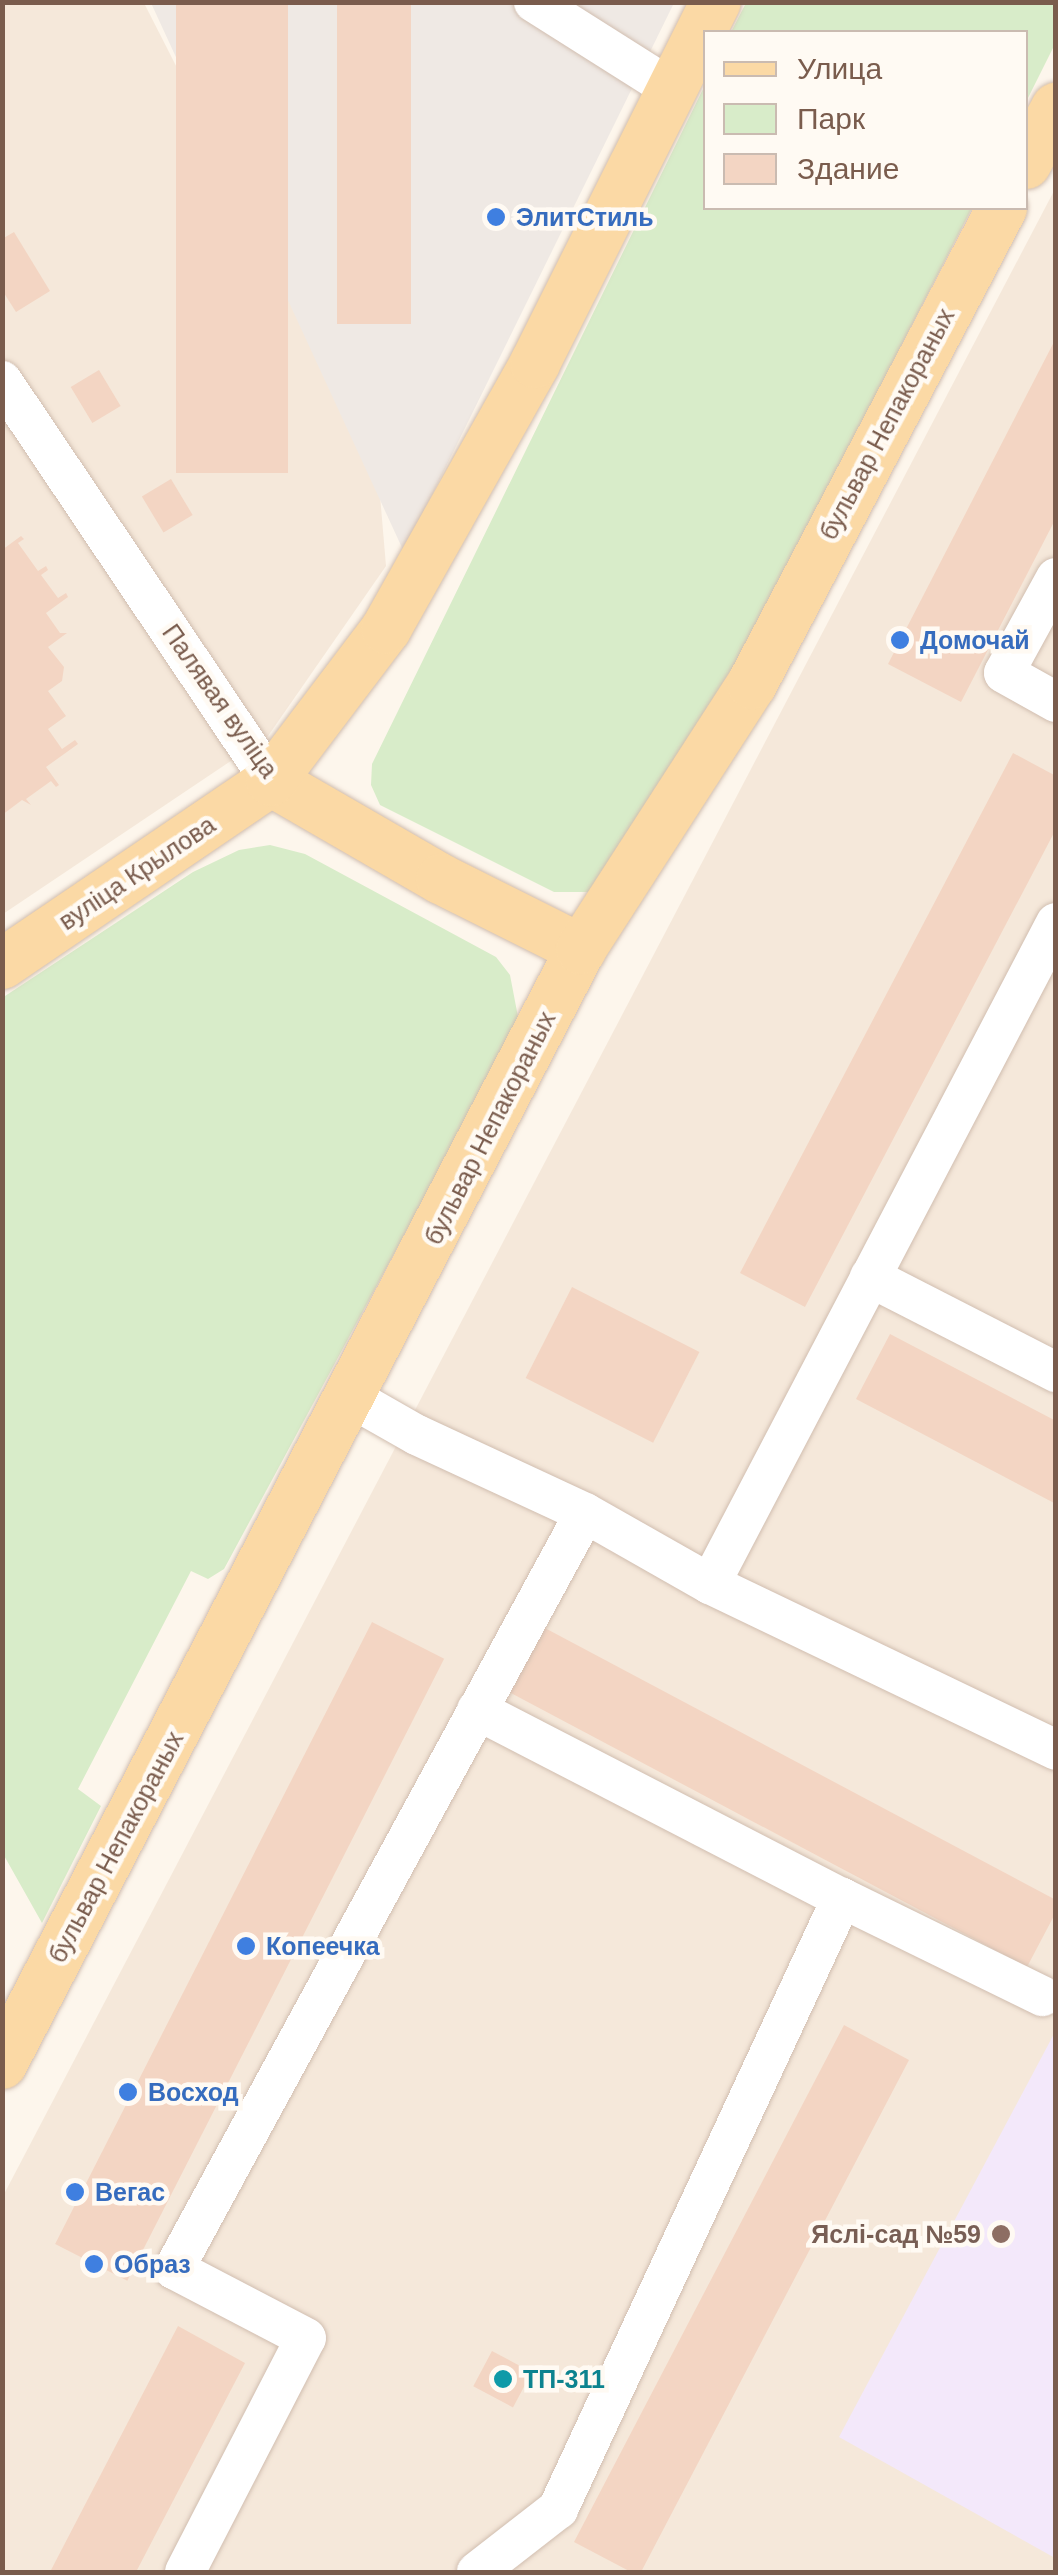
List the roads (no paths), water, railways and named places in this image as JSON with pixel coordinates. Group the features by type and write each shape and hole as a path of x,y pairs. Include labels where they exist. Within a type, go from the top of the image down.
{"main road":[{"name":"вуліца Крылова","path":"2,964 271,781 386,628 535,363 716,2"},
{"path":"1028,160 1056,108"},
{"name":"бульвар Непакораных","path":"2,2064 582,949 752,684 1001,210"},
{"name":"Палявая вуліца","path":"271,781 441,879 582,949"}],"street":[{"path":"534,2 673,90"},
{"name":"Палявая вуліца","path":"2,381 271,781"},
{"path":"1056,578 1004,673 1056,702"},
{"path":"710,1584 1054,929"},
{"path":"870,1277 1056,1372"},
{"path":"350,1397 417,1434 585,1513 710,1584 1056,1750"},
{"path":"185,2572 306,2338 174,2269 585,1513"},
{"path":"477,1710 1042,1996"},
{"path":"477,2572 558,2510 842,1898"}],"place":[{"name":"ЭлитСтиль","path":"496,217"},
{"name":"Домочай","path":"900,640"},
{"name":"Копеечка","path":"246,1946"},
{"name":"Восход","path":"128,2092"},
{"name":"Вегас","path":"75,2192"},
{"name":"Яслі-сад №59","path":"1001,2234"},
{"name":"Образ","path":"94,2264"},
{"name":"ТП-311","path":"503,2379"}]}
